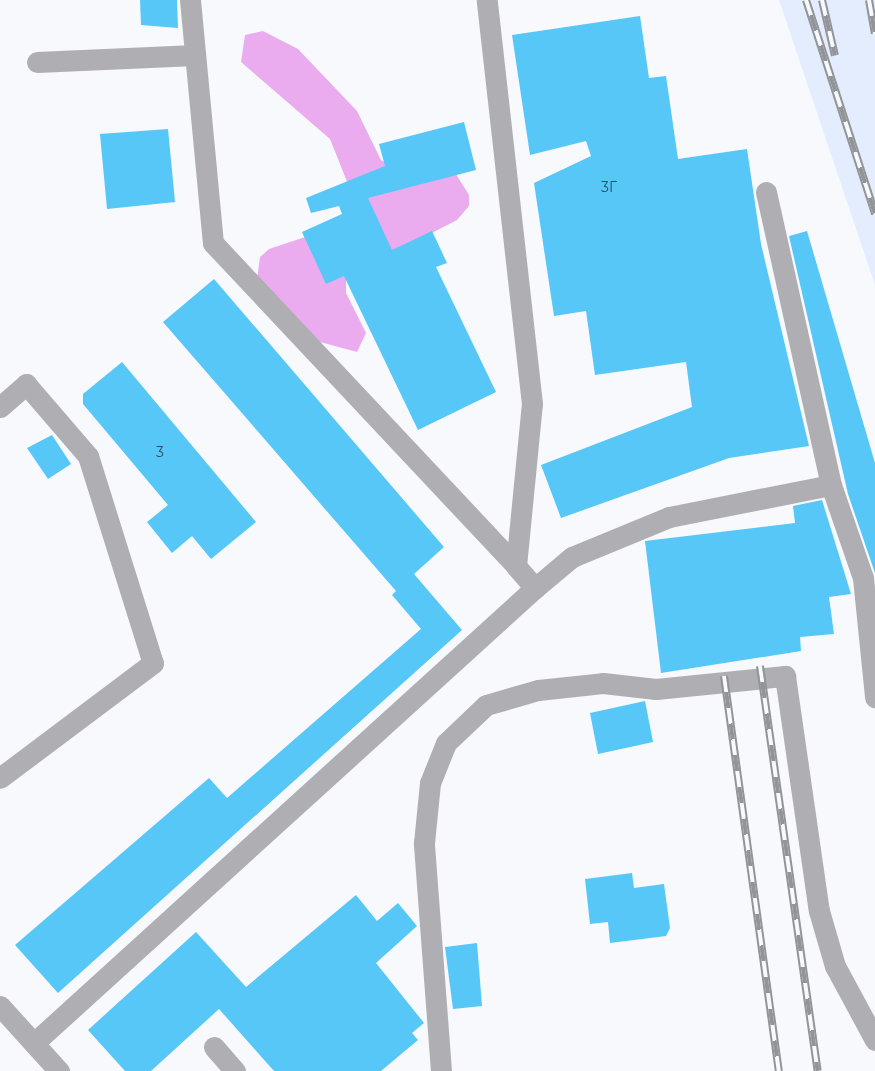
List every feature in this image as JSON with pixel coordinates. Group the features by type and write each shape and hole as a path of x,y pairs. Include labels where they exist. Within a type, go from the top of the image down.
{"street":[{"path":"190,0 214,243 535,588"},
{"path":"487,0 532,404 516,566"},
{"path":"37,62 195,55"},
{"path":"766,192 831,485 863,578 875,697"},
{"path":"0,407 26,384 88,456 153,663 0,778"},
{"path":"34,1043 572,557 669,517 831,485"},
{"path":"441,1071 424,843 430,783 446,743 486,705 538,690 603,683 656,689 785,676 819,911 835,966 875,1040"},
{"path":"0,1006 59,1071"},
{"path":"214,1047 235,1071"}],"shaded area":[{"path":"779,0 875,0 875,285"},
{"path":"263,31 298,49 357,111 381,160 392,167 454,171 469,195 469,206 457,220 346,277 346,293 366,333 357,352 320,342 257,280 260,257 269,249 341,225 350,189 330,139 241,62 245,35"}],"building":[{"path":"140,0 177,0 178,28 141,25"},
{"path":"640,16 649,78 666,76 678,159 747,149 761,244 809,446 729,458 561,518 541,465 692,407 686,362 595,375 586,311 554,316 534,183 591,156 586,141 530,155 512,35"},
{"path":"464,122 476,170 368,198 392,250 432,231 447,263 436,267 496,392 418,430 344,276 326,284 302,232 342,214 339,206 311,213 306,198 385,166 379,144"},
{"path":"168,129 175,202 107,209 100,134"},
{"path":"807,231 875,463 875,573 848,494 789,236"},
{"path":"214,279 444,547 414,574 462,630 58,993 15,945 209,778 227,798 421,629 392,595 396,591 163,322"},
{"path":"122,362 256,522 211,559 192,536 172,553 147,522 168,505 83,404 83,394"},
{"path":"52,435 71,464 48,479 27,448"},
{"path":"822,500 851,594 829,597 834,634 800,637 801,651 661,673 645,541 795,523 793,506"},
{"path":"645,701 653,742 598,754 590,713"},
{"path":"632,873 634,888 664,884 670,928 666,936 610,943 608,922 590,924 585,879"},
{"path":"356,895 377,921 398,903 417,926 376,963 424,1023 412,1033 418,1040 381,1071 274,1071 219,1009 151,1071 125,1071 88,1030 196,932 246,987"},
{"path":"477,943 482,1006 453,1009 445,947"}],"railway":[{"path":"806,0 875,214"},
{"path":"822,0 835,56"},
{"path":"869,0 875,33"},
{"path":"760,666 818,1071"},
{"path":"724,676 779,1071"}]}
